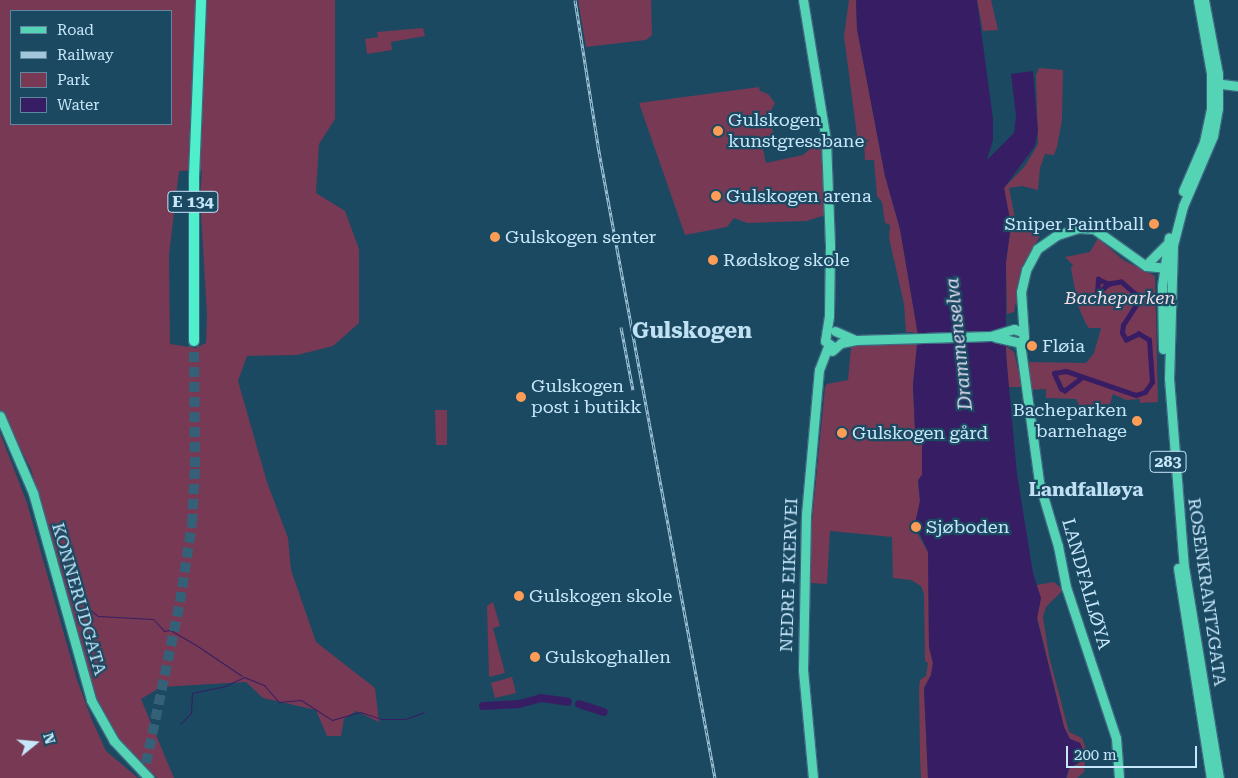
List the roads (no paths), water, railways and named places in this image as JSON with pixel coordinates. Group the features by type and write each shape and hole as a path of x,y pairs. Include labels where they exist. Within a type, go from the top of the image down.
{"highway":[{"name":"E 134","path":"194,341 193,230 203,0"}],"main road":[{"path":"803,0 826,141 830,316 834,339 911,339 1012,334 1020,310 1029,264 1040,246 1060,233 1078,228 1094,229 1144,263 1166,267"},
{"name":"ROSENKRANTZGATA","path":"1198,0 1215,83 1207,132 1182,192 1168,242 1164,402 1176,554 1211,778"},
{"name":"ROSENKRANTZGATA","path":"1204,0 1218,106 1213,136 1181,212 1166,267 1169,378 1179,520 1185,575 1219,778"},
{"path":"1215,83 1238,86"},
{"name":"283","path":"1144,263 1157,257 1168,242"},
{"name":"LANDFALLØYA","path":"1012,334 1024,337 1020,343 1039,482 1058,544 1066,586 1117,744 1119,778"},
{"name":"NEDRE EIKERVEI","path":"813,778 806,727 803,659 806,515 820,373 834,339"},
{"name":"KONNERUDGATA","path":"0,416 33,493 91,700 114,742 150,778"}],"water":[{"name":"Drammenselva","path":"856,0 977,0 993,119 993,140 987,160 1014,133 1016,116 1011,74 1033,71 1038,131 1035,146 1004,188 1011,225 1006,262 1006,354 1017,474 1033,573 1041,598 1037,619 1064,727 1070,739 1080,743 1083,750 1082,761 1069,768 1066,778 928,778 924,688 931,675 933,663 929,647 928,552 915,523 920,501 918,480 922,475 922,443 915,432 913,385 918,335 900,229 885,176 857,29"}],"waterway":[{"path":"1082,378 1065,391 1061,389 1054,373 1066,371 1136,395 1145,392 1152,382 1149,340 1139,334 1126,340 1122,333 1123,325 1136,305 1135,294 1121,282 1109,284 1097,294 1098,279 1109,284"},
{"path":"89,609 98,616 153,619 164,631 170,630 242,676"},
{"path":"180,724 191,713 192,693 225,686 244,677 264,685 279,702 301,700 332,720 360,712 382,719 405,719 424,712"},
{"path":"483,706 519,704 541,698 568,702"},
{"path":"579,704 604,712"}],"tunnel":[{"path":"143,778 180,602 192,524 195,467 194,341"}],"railway":[{"path":"575,0 598,146 715,778"},
{"path":"621,327 633,390"}],"place":[{"name":"Gulskogen kunstgressbane","path":"718,131"},
{"name":"Gulskogen arena","path":"716,196"},
{"name":"Sniper Paintball","path":"1154,224"},
{"name":"Gulskogen senter","path":"495,237"},
{"name":"Rødskog skole","path":"713,260"},
{"name":"Fløia","path":"1032,346"},
{"name":"Gulskogen post i butikk","path":"521,397"},
{"name":"Bacheparken barnehage","path":"1137,421"},
{"name":"Gulskogen gård","path":"842,433"},
{"name":"Sjøboden","path":"916,527"},
{"name":"Gulskogen skole","path":"519,596"},
{"name":"Gulskoghallen","path":"535,657"}],"district":[{"name":"Gulskogen","path":"692,331"},
{"name":"Landfalløya","path":"1086,490"}],"park label":[{"name":"Bacheparken","path":"1120,298"}]}
